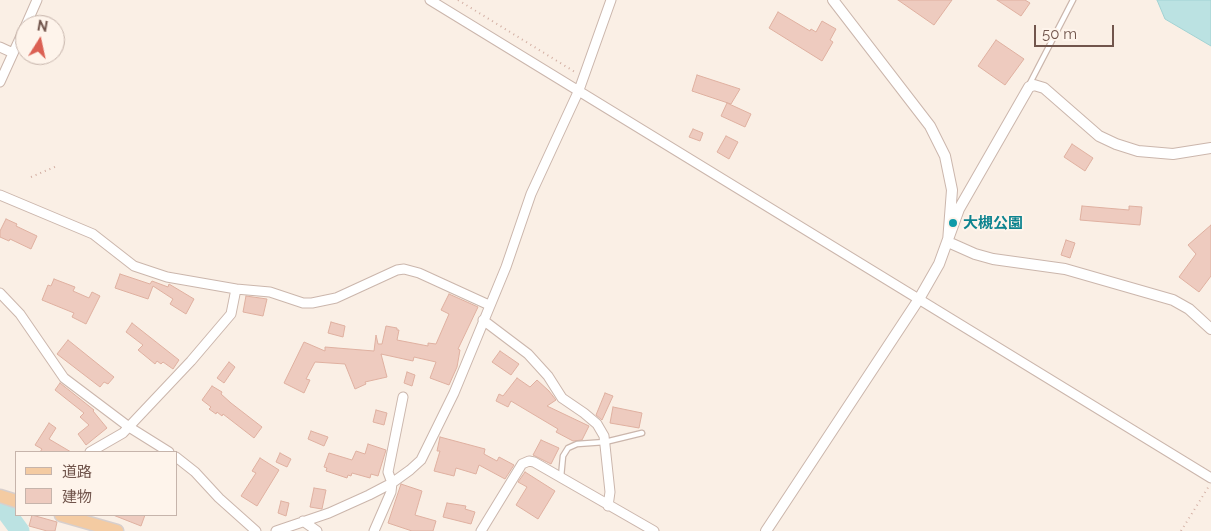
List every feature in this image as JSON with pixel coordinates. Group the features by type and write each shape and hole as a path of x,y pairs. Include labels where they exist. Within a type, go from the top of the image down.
{"main road":[{"path":"0,496 15,502"},
{"path":"65,516 116,531"}],"street":[{"path":"30,15 38,0"},
{"path":"430,0 1211,478"},
{"path":"276,531 329,513 392,484 421,460 454,392 506,266 531,194 579,90 611,0"},
{"path":"833,0 930,126 945,156 952,190 948,242"},
{"path":"0,47 13,53"},
{"path":"0,82 15,48"},
{"path":"766,531 919,299 939,264 959,209 1028,87 1034,85 1044,88 1099,136 1116,144 1138,151 1173,154 1211,148"},
{"path":"0,194 93,234 129,263 142,270 167,277 236,289 270,292 304,303 323,302 336,298 397,270 404,269 419,273 489,305"},
{"path":"948,242 975,254 993,259 1064,269 1173,300 1190,309 1211,329"},
{"path":"92,451 118,436 129,427 191,360 231,314 236,289"},
{"path":"0,293 20,314 64,378 129,427 167,451"},
{"path":"483,320 528,354 548,376 562,398 593,420 604,436 610,492 608,506"},
{"path":"374,531 391,492 392,484 388,472 403,397"},
{"path":"178,459 195,472 219,498 256,531"},
{"path":"481,531 522,464 526,462 534,462 654,531"},
{"path":"303,521 317,531"}],"lane":[{"path":"1028,87 1073,0"},
{"path":"560,478 563,456 568,448 642,433"}],"path":[{"path":"458,0 584,77"},
{"path":"31,177 57,166"},
{"path":"1181,531 1211,482"}],"water":[{"path":"1157,0 1211,0 1211,46 1165,19"}],"building":[{"path":"898,0 952,0 934,25"},
{"path":"997,0 1025,0 1030,3 1021,16"},
{"path":"778,12 810,31 811,29 816,32 822,21 836,29 830,40 833,42 822,61 769,28"},
{"path":"996,40 1024,59 1005,85 978,66"},
{"path":"697,75 740,89 731,104 692,91"},
{"path":"727,103 751,114 745,127 721,116"},
{"path":"693,129 703,133 700,141 689,137"},
{"path":"726,136 738,142 729,159 717,152"},
{"path":"1072,144 1093,158 1085,171 1064,157"},
{"path":"1082,206 1129,210 1129,206 1142,207 1140,225 1080,220"},
{"path":"6,219 37,236 31,249 10,239 9,241 0,237 0,231"},
{"path":"1211,225 1211,276 1199,292 1179,277 1196,254 1188,245"},
{"path":"1066,240 1075,243 1070,258 1061,255"},
{"path":"120,274 150,284 152,281 168,287 169,284 194,299 186,314 170,304 173,299 153,286 148,299 115,288"},
{"path":"54,279 75,287 73,291 89,298 92,292 100,296 86,324 72,317 74,313 42,300 48,285 51,286"},
{"path":"449,294 478,307 458,349 460,350 457,367 449,385 430,378 436,362 414,357 413,361 381,354 387,377 365,382 366,384 355,389 345,364 315,362 306,379 310,380 304,393 284,383 304,342 325,351 325,347 374,351 376,335 378,344 382,344 386,326 399,330 397,340 428,346 428,343 436,344 449,314 441,310"},
{"path":"246,296 267,299 263,316 243,312"},
{"path":"331,322 345,326 343,337 328,333"},
{"path":"132,323 179,360 173,369 163,362 161,364 157,361 155,364 138,350 143,345 126,332"},
{"path":"68,340 114,377 108,384 104,382 100,387 57,354"},
{"path":"500,351 519,364 511,375 492,362"},
{"path":"229,362 235,367 224,383 217,378"},
{"path":"407,372 415,375 412,386 404,383"},
{"path":"517,378 530,387 537,380 556,400 547,406 589,426 582,440 573,441 556,432 558,429 511,401 508,407 496,401 499,394 503,396"},
{"path":"60,383 94,410 107,428 86,445 78,434 89,425 80,417 84,413 55,390"},
{"path":"212,386 222,392 221,394 231,403 262,427 254,438 223,414 222,416 217,412 216,414 209,409 211,407 202,400"},
{"path":"605,393 613,396 602,420 596,415"},
{"path":"613,407 642,413 639,428 610,423"},
{"path":"376,410 387,413 384,425 373,422"},
{"path":"49,423 56,428 49,439 69,451 41,451 42,449 35,445"},
{"path":"311,431 328,437 324,446 308,439"},
{"path":"440,437 485,449 484,454 497,461 499,457 514,465 505,479 479,465 476,474 456,468 454,476 434,471 440,451 437,451"},
{"path":"541,440 559,448 551,464 533,455"},
{"path":"368,444 386,450 378,476 371,474 370,478 352,473 347,478 326,471 327,468 324,467 329,453 352,460 356,451 365,454"},
{"path":"280,453 291,459 287,467 276,462"},
{"path":"260,458 279,470 257,506 241,496 256,473 252,471"},
{"path":"525,472 555,491 538,519 516,505 527,487 518,482"},
{"path":"401,484 422,491 415,515 436,521 433,531 412,531 388,523"},
{"path":"314,488 326,490 322,509 310,507"},
{"path":"281,501 289,503 286,516 278,513"},
{"path":"447,503 466,506 465,509 475,512 471,524 443,517"},
{"path":"32,516 57,522 55,531 47,531 29,526"},
{"path":"116,516 145,516 141,526"}],"waterway":[{"path":"0,504 20,531"}],"place":[{"name":"大槻公園","path":"953,223"}]}
